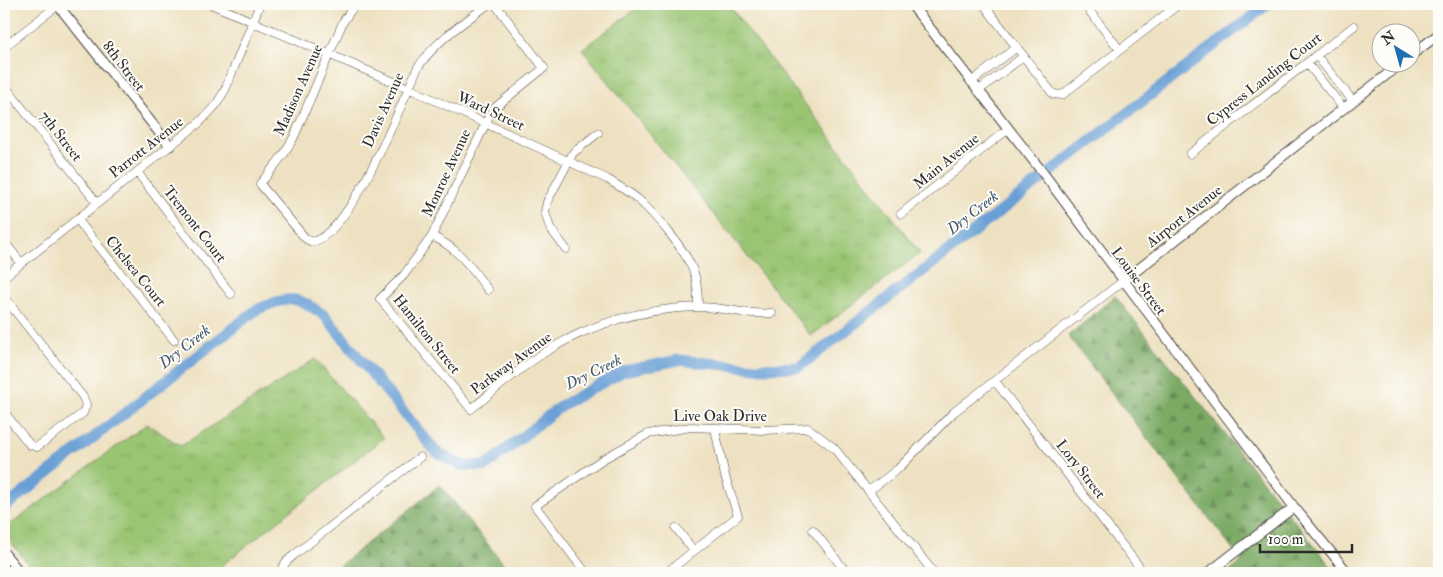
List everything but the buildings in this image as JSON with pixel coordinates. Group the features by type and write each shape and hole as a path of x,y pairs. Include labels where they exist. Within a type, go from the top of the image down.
{"street":[{"path":"4,47 57,4"},
{"name":"8th Street","path":"57,4 170,146"},
{"name":"Ward Street","path":"211,4 408,88 607,179 624,189 639,200 662,225 692,266 696,278 698,307"},
{"name":"Parrott Avenue","path":"4,277 199,123 216,105 225,90 260,4"},
{"name":"Madison Avenue","path":"318,241 312,242 305,238 260,184 284,154 294,136 343,22 355,4"},
{"name":"Davis Avenue","path":"318,241 338,223 355,198 371,170 418,67 432,48 489,4"},
{"name":"Monroe Avenue","path":"380,299 404,275 432,236 484,124 499,102 544,68 495,4"},
{"name":"Louise Street","path":"911,4 1040,169 1122,282 1294,507 1348,573"},
{"path":"986,4 987,9 1053,94 1057,95 1062,95 1179,4"},
{"path":"1084,4 1120,50"},
{"name":"Cypress Landing Court","path":"1190,154 1354,26"},
{"path":"1420,48 1439,34"},
{"path":"972,82 1017,47"},
{"path":"1316,55 1353,101"},
{"path":"978,91 1024,56"},
{"path":"1307,63 1344,109"},
{"name":"Airport Avenue","path":"870,490 898,469 954,412 1390,72"},
{"name":"7th Street","path":"4,85 97,204"},
{"name":"Main Avenue","path":"901,214 1008,129"},
{"path":"566,249 550,228 546,212 548,202 568,161 578,148 598,133"},
{"name":"Tremont Court","path":"137,172 232,294"},
{"name":"Chelsea Court","path":"77,219 174,340"},
{"path":"432,236 448,243 459,252 488,290"},
{"path":"4,241 21,263"},
{"path":"4,297 83,397 86,405 83,413 37,447 30,445 4,412"},
{"name":"Hamilton Street","path":"380,299 471,409"},
{"name":"Parkway Avenue","path":"471,409 530,363 567,339 627,317 667,309 698,307 758,314 772,313"},
{"name":"Lory Street","path":"995,381 1144,573"},
{"name":"Live Oak Drive","path":"586,573 535,506 632,441 664,430 691,427 715,430 808,428 834,448 870,490 934,573"},
{"path":"666,573 738,516 725,476 715,430"},
{"path":"280,573 286,562 294,555 420,457"},
{"path":"1208,573 1294,507"},
{"path":"676,528 694,551"},
{"path":"813,530 847,573"},
{"path":"4,553 20,573"}],"green space":[{"path":"642,4 728,4 920,253 811,336 582,49"},
{"path":"1115,296 1336,573 1227,573 1242,561 1068,336"},
{"path":"315,359 384,438 212,573 35,573 4,533 4,529 147,424 181,446"},
{"path":"440,485 511,573 330,573"}],"waterway":[{"name":"Dry Creek","path":"4,508 256,310 285,300 299,301 325,316 436,452 460,465 486,466 562,405 624,371 679,360 756,368 799,367 1268,4"}]}
